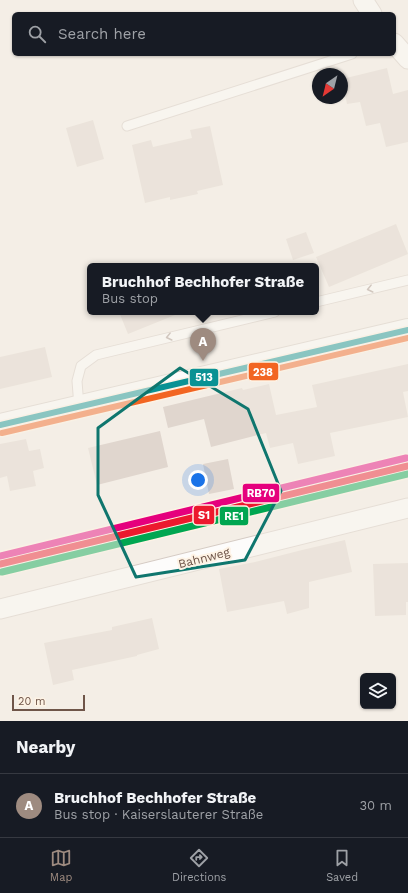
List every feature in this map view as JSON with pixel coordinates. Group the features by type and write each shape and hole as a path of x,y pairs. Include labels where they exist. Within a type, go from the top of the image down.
{"main road":[{"path":"0,425 408,330"}],"street":[{"path":"363,0 371,12"},
{"path":"396,45 408,59"},
{"name":"Bahnweg","path":"0,609 408,508"}],"lane":[{"path":"127,126 346,56"},
{"path":"319,301 408,280"},
{"path":"79,406 77,381 81,366 96,355 263,315"}],"highlighted area":[{"path":"180,368 248,409 281,491 245,560 136,577 98,495 98,428"}],"building":[{"path":"387,68 393,94 408,90 408,142 386,147 380,123 366,126 360,102 348,104 348,78"},
{"path":"93,120 104,159 77,167 66,128"},
{"path":"210,126 223,185 197,191 198,194 170,200 170,197 145,203 132,145 151,140 153,147 192,138 190,130"},
{"path":"396,224 408,254 329,287 316,257"},
{"path":"306,232 314,253 293,260 286,239"},
{"path":"120,315 175,315 128,334"},
{"path":"45,347 52,377 0,389 0,357"},
{"path":"408,364 408,391 403,392 408,417 330,433 335,456 298,464 293,443 270,448 266,433 211,447 204,419 168,428 163,407 242,388 243,390 269,384 276,415 317,407 312,385"},
{"path":"160,431 168,467 97,485 88,448"},
{"path":"26,439 29,451 40,449 44,468 33,471 36,486 10,491 7,476 0,478 0,444"},
{"path":"228,459 234,489 209,494 203,464"},
{"path":"345,540 352,572 309,582 309,608 287,614 284,601 227,612 219,569 255,562"},
{"path":"408,563 408,602 406,602 406,615 375,616 373,564"},
{"path":"152,618 159,649 137,656 72,670 74,680 53,685 44,643 112,630 112,627"}],"transit line":[{"name":"513","path":"0,425 408,330"},
{"name":"238","path":"2,433 408,338"},
{"name":"RB70","path":"0,556 406,458"},
{"name":"S1","path":"0,564 408,466"},
{"name":"RE1","path":"2,572 408,474"}],"place":[{"name":"Bruchhof Bechhofer Straße","path":"203,361"}]}
